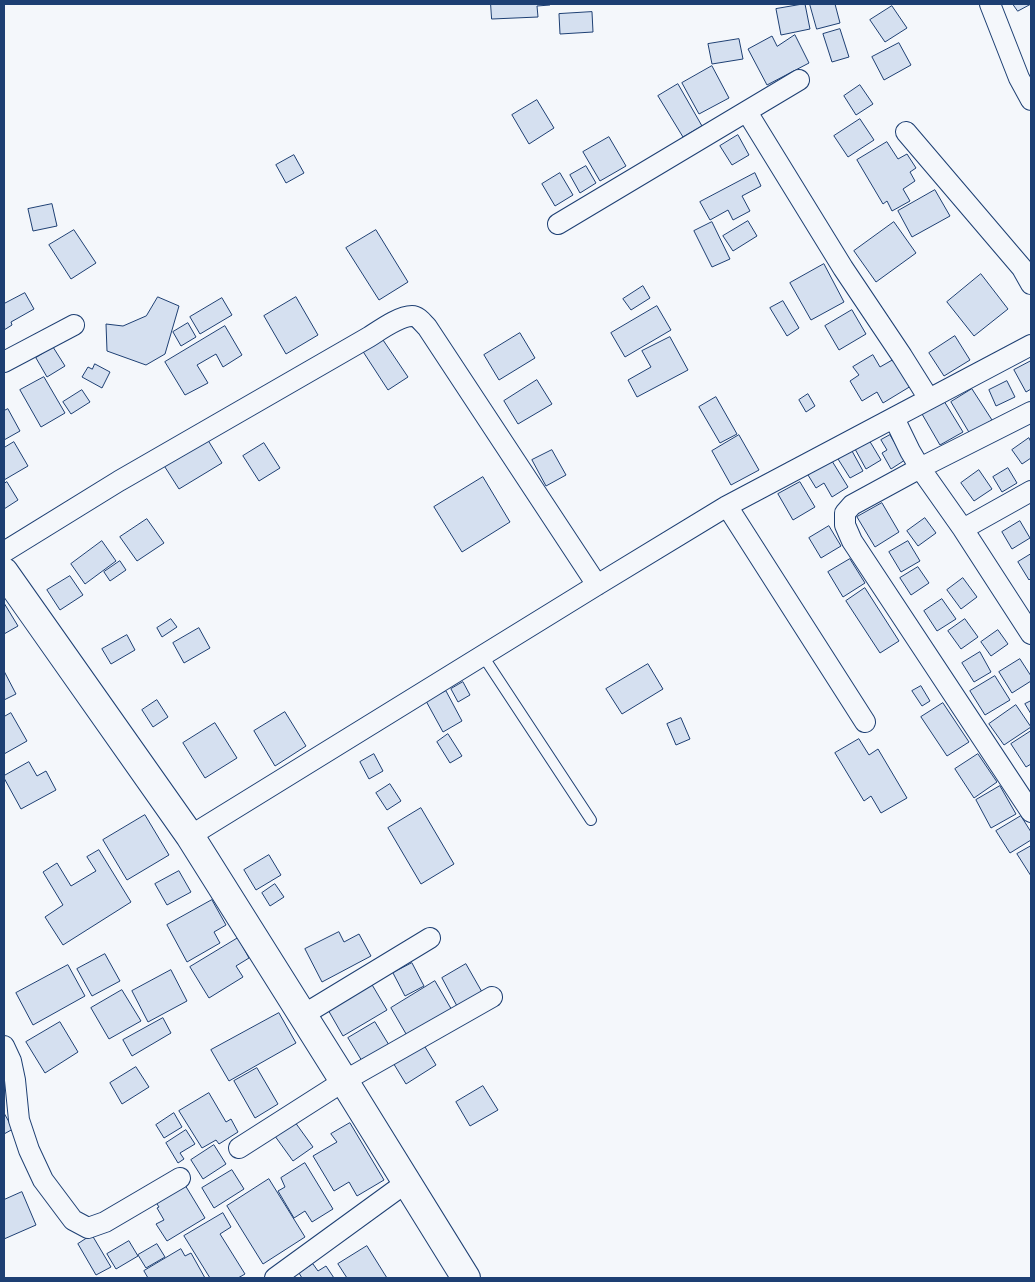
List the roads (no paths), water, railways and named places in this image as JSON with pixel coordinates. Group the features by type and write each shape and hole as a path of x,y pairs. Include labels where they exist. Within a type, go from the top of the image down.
{"street":[{"path":"990,4 1025,74 1031,100"},
{"path":"558,224 800,80"},
{"path":"747,112 843,268 929,399"},
{"path":"906,132 1028,271"},
{"path":"4,552 120,481 369,336 399,319 412,316 420,320 427,327 597,585"},
{"path":"4,362 74,325"},
{"path":"190,836 727,506 1031,345"},
{"path":"1031,412 920,468 852,505 845,513 845,525 852,541 1031,812"},
{"path":"894,418 920,468 1026,614 1031,634"},
{"path":"963,529 1031,491"},
{"path":"727,506 865,722"},
{"path":"4,572 190,836 466,1278"},
{"path":"302,1015 430,938"},
{"path":"239,1148 344,1081 492,997"},
{"path":"4,1046 11,1061 19,1120 29,1150 43,1180 73,1220 88,1228 104,1222 180,1178"},
{"path":"275,1278 407,1182"}],"lane":[{"path":"483,656 590,820"}]}
